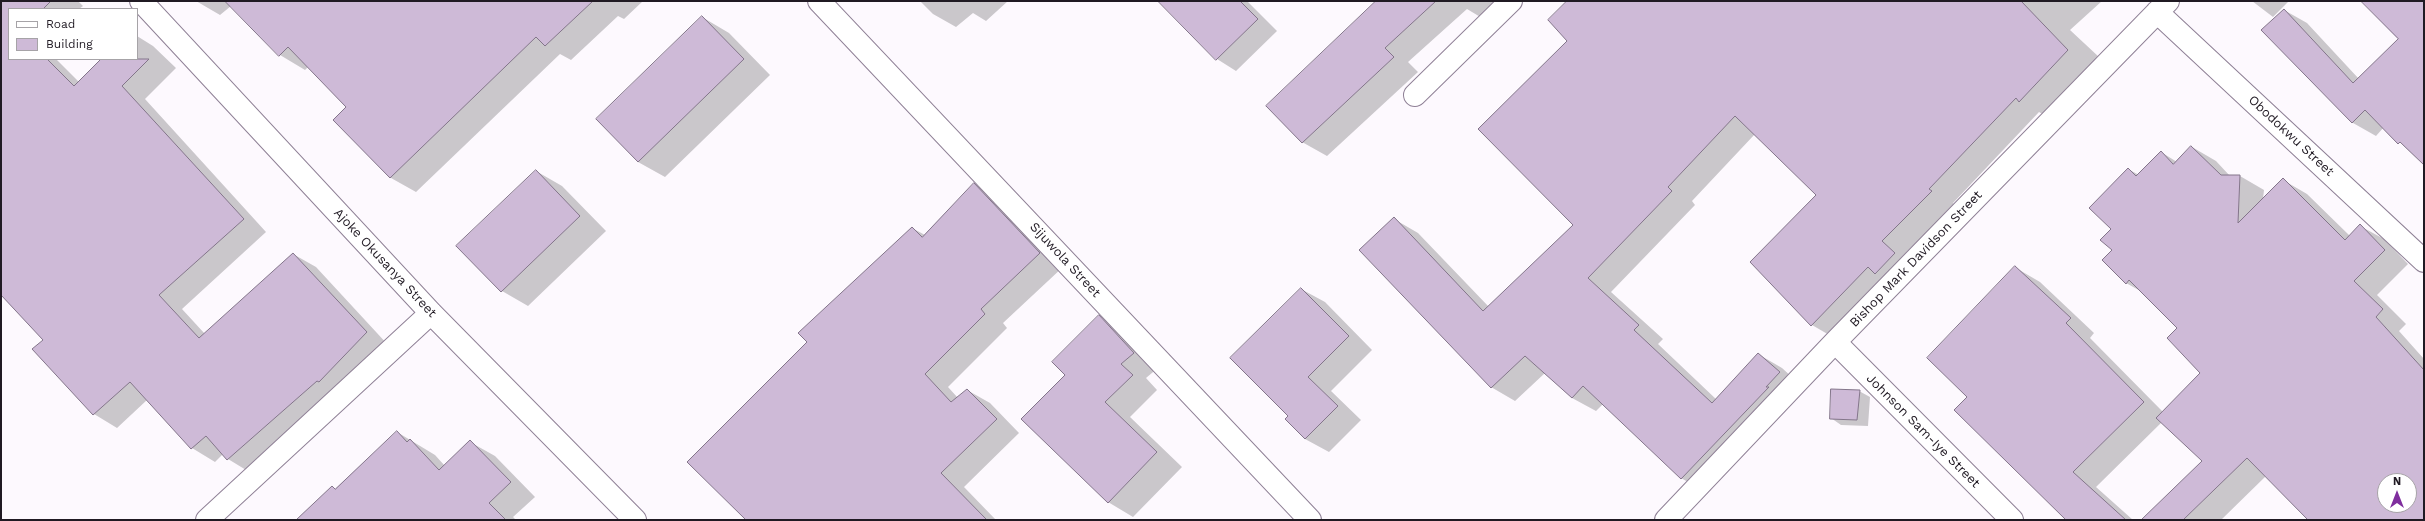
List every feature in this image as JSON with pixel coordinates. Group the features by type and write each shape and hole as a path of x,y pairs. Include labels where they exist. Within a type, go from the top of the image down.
{"street":[{"name":"Ajoke Okusanya Street","path":"141,1 431,313 635,520"},
{"name":"Sijuwola Street","path":"819,1 1310,520"},
{"path":"1415,95 1500,5"},
{"name":"Obodokwu Street","path":"2163,6 2424,261"},
{"name":"Bishop Mark Davidson Street","path":"1666,520 1835,342 2163,6"},
{"path":"207,520 431,313"},
{"name":"Johnson Sam-Iye Street","path":"1835,342 2012,520"}],"building":[{"path":"1,1 51,1 44,8 8,8 8,60 48,60 74,86 100,60 149,59 122,86 244,219 159,295 199,338 293,253 367,332 319,382 317,381 227,460 206,436 191,449 130,382 93,415 32,349 43,340 1,295"},
{"path":"225,1 593,1 545,46 536,37 390,178 333,120 346,107 288,47 279,56"},
{"path":"1158,1 1240,1 1258,19 1216,60"},
{"path":"1376,1 1436,1 1385,48 1394,57 1302,143 1266,106"},
{"path":"1567,1 2021,1 2068,50 2019,102 2016,98 1929,189 1932,191 1882,241 1895,253 1875,274 1868,267 1811,326 1750,262 1816,195 1735,116 1668,187 1672,191 1588,278 1639,325 1634,330 1712,403 1758,353 1780,372 1766,387 1769,387 1681,479 1583,386 1572,398 1525,356 1491,388 1359,250 1394,217 1483,311 1573,225 1478,129 1567,41 1548,20"},
{"path":"2361,1 2424,1 2424,165 2400,142 2398,144 2365,110 2352,123 2261,30 2284,9 2353,83 2398,39"},
{"path":"702,16 744,59 638,162 596,119"},
{"path":"2191,146 2221,175 2240,175 2238,223 2283,178 2345,240 2360,224 2385,250 2354,281 2383,309 2376,317 2424,370 2424,520 2308,520 2247,458 2183,520 2141,520 2202,461 2156,418 2200,373 2167,338 2177,328 2129,280 2126,284 2102,260 2112,250 2100,240 2111,229 2089,208 2128,168 2136,176 2161,151 2173,164"},
{"path":"536,170 580,216 501,292 456,246"},
{"path":"974,183 1040,253 981,309 985,314 925,374 951,402 967,389 997,419 941,473 987,520 746,520 687,462 807,342 798,333 912,227 922,237"},
{"path":"2015,266 2071,318 2066,323 2144,402 2073,472 2126,520 2066,520 1954,410 1967,397 1927,358"},
{"path":"1301,288 1349,336 1308,377 1338,406 1305,439 1285,419 1288,416 1230,358"},
{"path":"1099,315 1134,353 1121,364 1133,375 1105,402 1157,452 1108,503 1021,419 1065,375 1052,362"},
{"path":"1831,389 1860,390 1857,420 1830,419"},
{"path":"397,431 407,442 410,439 439,470 470,440 511,482 489,503 506,520 296,520 332,486 335,489"}]}
